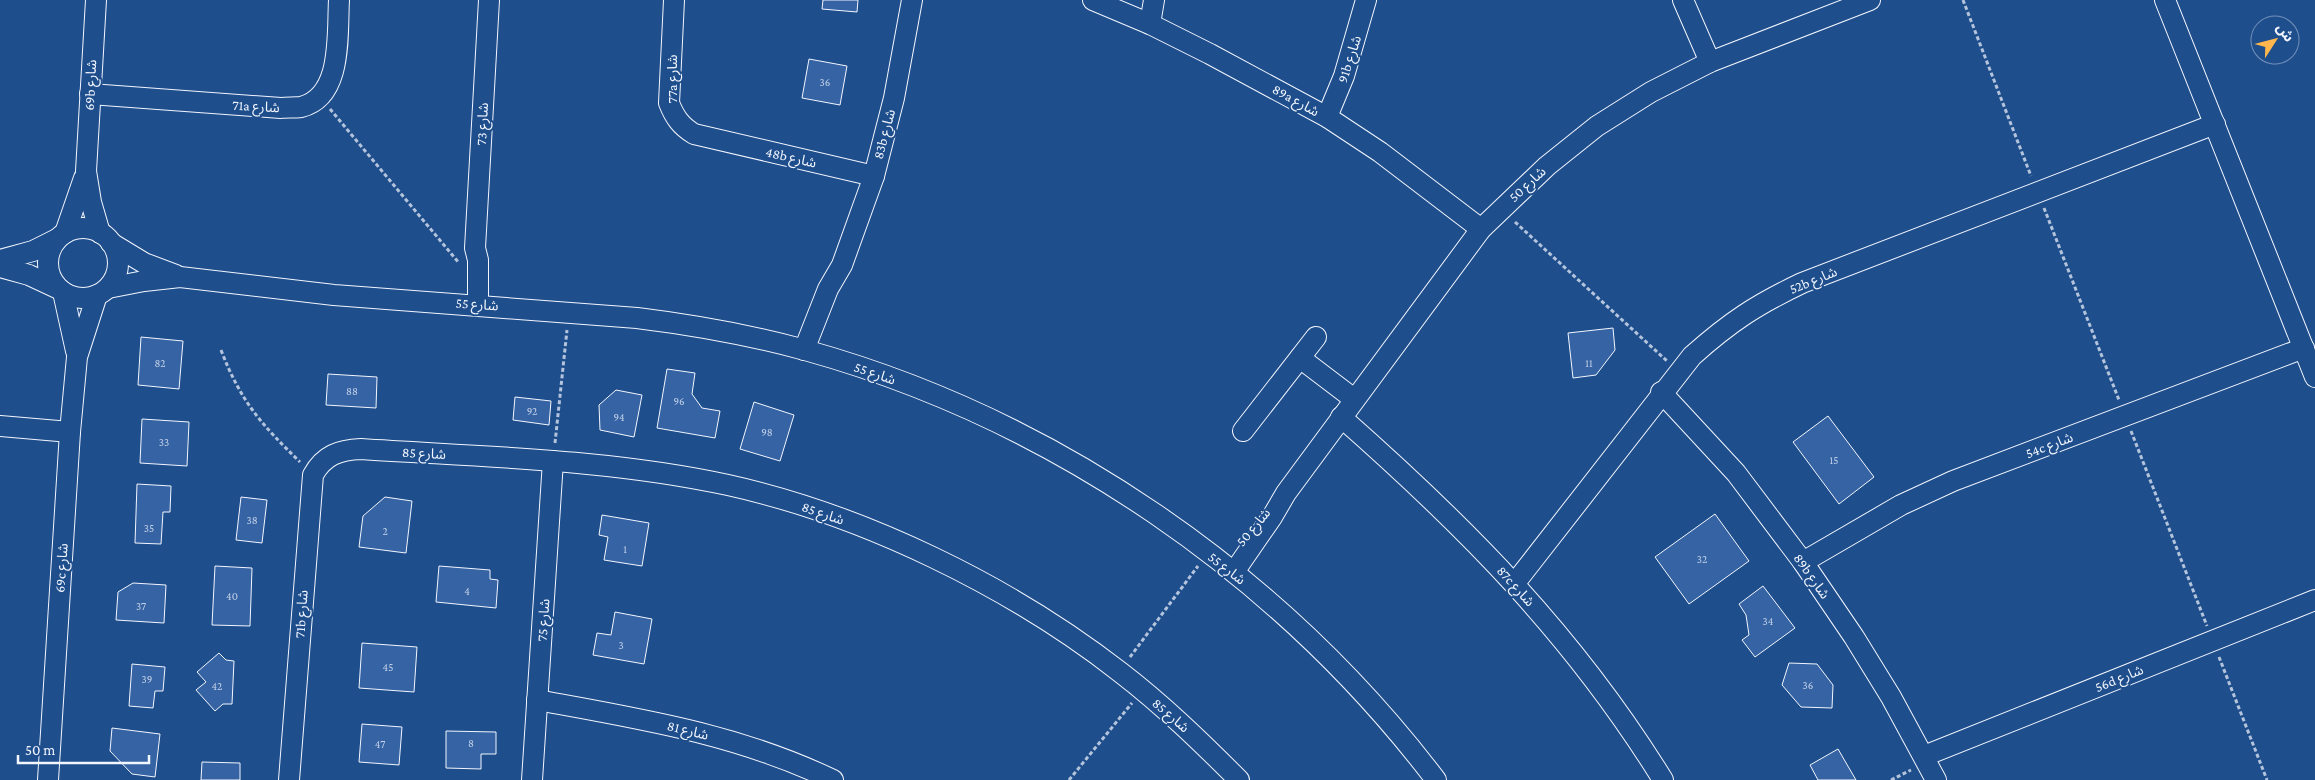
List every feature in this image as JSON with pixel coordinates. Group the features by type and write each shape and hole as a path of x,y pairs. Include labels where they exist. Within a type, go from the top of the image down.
{"street":[{"name":"69b شارع","path":"61,236 78,202 86,171 96,0"},
{"path":"320,97 332,80 340,0"},
{"name":"شارع 73","path":"472,304 478,264 474,248 489,0"},
{"name":"77a شارع","path":"674,0 669,103 674,116 683,127 694,134 708,138"},
{"name":"83b شارع","path":"811,352 834,301 842,265 874,176 894,98 912,0"},
{"name":"89a شارع","path":"1094,0 1150,24 1327,117 1380,152 1481,229"},
{"path":"1150,24 1154,0"},
{"name":"91b شارع","path":"1327,117 1344,76 1366,0"},
{"path":"1683,0 1710,62"},
{"name":"شارع 50","path":"1221,563 1272,517 1286,493 1354,399 1481,229 1547,166 1597,126 1651,92 1710,62 1870,0"},
{"path":"2165,0 2315,377"},
{"name":"71a شارع","path":"90,94 281,108 302,107 320,97"},
{"name":"52b شارع","path":"1515,582 1678,372 1692,356 1725,326 1762,302 1802,283 2215,124"},
{"name":"48b شارع","path":"708,138 874,176"},
{"name":"69b شارع","path":"86,171 91,202 106,238"},
{"path":"0,260 34,251 77,229 89,229 106,238 117,254 118,266 114,278 103,291 86,298 74,297 29,275 0,267"},
{"path":"61,236 51,248 48,270 52,280 61,291"},
{"name":"شارع 55","path":"106,238 144,263 180,277"},
{"name":"شارع 73","path":"472,304 468,274 470,257 474,248"},
{"name":"شارع 55","path":"103,291 144,281 180,277 334,295 569,312 682,324 811,352 884,375 945,399 1022,435 1096,476 1151,512 1221,563 1296,625 1355,683 1410,745 1436,780"},
{"name":"69c شارع","path":"48,780 70,432 77,357 72,324 61,291"},
{"name":"69c شارع","path":"77,357 103,291"},
{"path":"1243,431 1316,337"},
{"name":"54c شارع","path":"1803,562 1876,518 1926,492 2304,348"},
{"path":"1300,358 1354,399"},
{"name":"89b شارع","path":"1662,392 1736,473 1803,562 1854,637 1924,756 1936,780"},
{"name":"87c شارع","path":"1341,417 1446,513 1515,582 1603,690 1663,780"},
{"path":"0,426 70,432"},
{"name":"شارع 85","path":"313,475 318,465 331,454 342,450 361,449 553,461 652,472 729,486 799,505 868,529 934,558 998,592 1061,630 1120,672 1186,727 1239,780"},
{"name":"شارع 75","path":"532,780 553,461"},
{"name":"71b شارع","path":"290,780 313,475"},
{"name":"56d شارع","path":"1924,756 2315,600"},
{"name":"شارع 81","path":"537,700 680,727 748,746 808,768 833,780"}],"path":[{"path":"1963,0 2267,780"},
{"path":"320,97 468,274"},
{"path":"1500,209 1678,372"},
{"path":"553,461 569,312"},
{"path":"221,350 233,381 251,410 273,436 313,475"},
{"path":"1120,672 1221,563"},
{"path":"1069,780 1142,691"}],"building":[{"path":"823,0 858,0 857,12 822,9"},
{"path":"809,59 847,66 840,105 802,98"},
{"path":"1613,328 1615,350 1596,375 1573,378 1568,333"},
{"path":"141,337 183,341 179,389 138,385"},
{"path":"667,369 695,373 692,394 702,408 720,411 715,438 657,428"},
{"path":"328,374 377,377 376,408 326,405"},
{"path":"616,390 642,395 634,437 600,430 599,405"},
{"path":"515,397 551,401 549,425 513,420"},
{"path":"754,402 794,415 780,461 740,449"},
{"path":"1828,416 1874,477 1839,504 1793,442"},
{"path":"142,419 189,422 187,466 140,463"},
{"path":"137,484 171,486 170,512 163,512 161,544 135,543"},
{"path":"241,497 267,500 262,543 236,540"},
{"path":"385,497 412,501 406,553 359,547 363,516"},
{"path":"1715,514 1749,561 1689,604 1655,557"},
{"path":"602,515 649,523 642,566 604,560 608,537 599,535"},
{"path":"215,566 252,568 250,626 212,625"},
{"path":"439,566 490,570 490,579 498,580 496,608 436,602"},
{"path":"133,583 166,585 164,623 116,620 118,592"},
{"path":"1763,586 1795,628 1755,657 1742,640 1749,635 1746,615 1739,604"},
{"path":"615,612 652,619 644,664 593,655 597,633 611,635"},
{"path":"362,643 417,647 414,692 359,688"},
{"path":"219,653 226,660 234,661 232,704 223,704 215,711 196,690 206,682 197,672"},
{"path":"1789,663 1817,664 1833,685 1832,708 1801,707 1782,685"},
{"path":"132,664 165,667 163,691 155,691 153,708 129,706"},
{"path":"362,724 402,727 399,765 359,762"},
{"path":"112,728 160,734 155,777 132,774 110,751"},
{"path":"446,731 496,732 496,754 481,754 481,769 446,768"},
{"path":"1838,749 1856,780 1818,780 1810,765"},
{"path":"202,762 240,763 240,780 201,780"}]}
